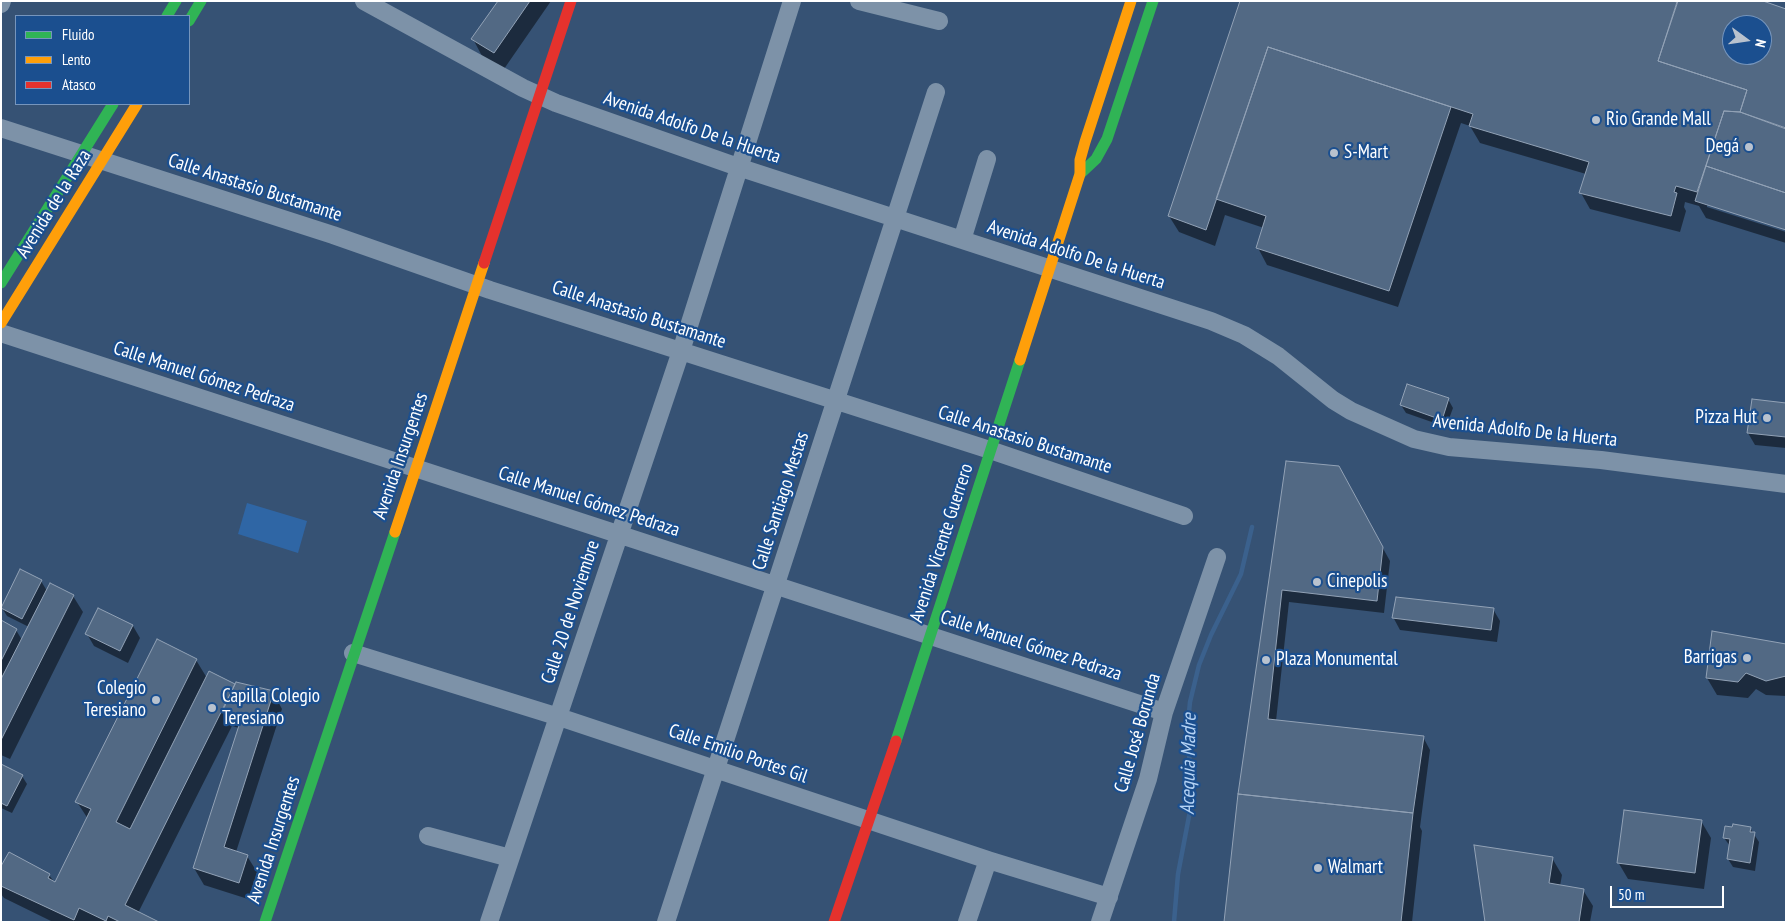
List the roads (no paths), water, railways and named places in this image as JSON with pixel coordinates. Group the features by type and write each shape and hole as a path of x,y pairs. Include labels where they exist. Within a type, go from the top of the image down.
{"street":[{"path":"168,15 176,1"},
{"path":"190,19 201,1"},
{"name":"Avenida Adolfo De la Huerta","path":"364,1 539,96 738,167 1210,321 1244,335 1278,356 1339,404 1414,439 1449,447 1601,460 1786,484"},
{"name":"Avenida Insurgentes","path":"265,922 414,468 478,286 571,1"},
{"name":"Calle 20 de Noviembre","path":"488,922 559,717 681,351 792,1"},
{"path":"859,1 939,21"},
{"name":"Avenida Vicente Guerrero","path":"834,922 1050,268 1080,174 1080,160 1085,142 1131,1"},
{"name":"Avenida Vicente Guerrero","path":"1080,174 1096,159 1107,139 1153,1"},
{"name":"Calle Santiago Mestas","path":"666,922 714,768 936,92"},
{"name":"Avenida de la Raza","path":"1,283 112,105"},
{"name":"Avenida de la Raza","path":"1,323 135,105"},
{"name":"Calle Anastasio Bustamante","path":"1,128 333,235 478,286 990,450 1184,516"},
{"path":"962,240 987,159"},
{"name":"Calle Manuel Gómez Pedraza","path":"1,332 1164,712"},
{"name":"Calle José Borunda","path":"1100,922 1148,779 1164,712 1218,557"},
{"name":"Calle Emilio Portes Gil","path":"353,653 559,717 988,860 1108,897"},
{"path":"428,836 510,858"},
{"path":"968,922 988,860"}],"waterway":[{"name":"Acequia Madre","path":"1174,922 1178,874 1190,811 1192,785 1187,733 1190,702 1199,665 1211,635 1241,574 1252,527"}],"place":[{"name":"Rio Grande Mall","path":"1596,120"},
{"name":"Degá","path":"1749,147"},
{"name":"S-Mart","path":"1334,153"},
{"name":"Pizza Hut","path":"1767,418"},
{"name":"Cinepolis","path":"1317,582"},
{"name":"Barrigas","path":"1747,658"},
{"name":"Plaza Monumental","path":"1266,660"},
{"name":"Colegio Teresiano","path":"156,700"},
{"name":"Capilla Colegio Teresiano","path":"212,708"},
{"name":"Walmart","path":"1318,868"}]}
